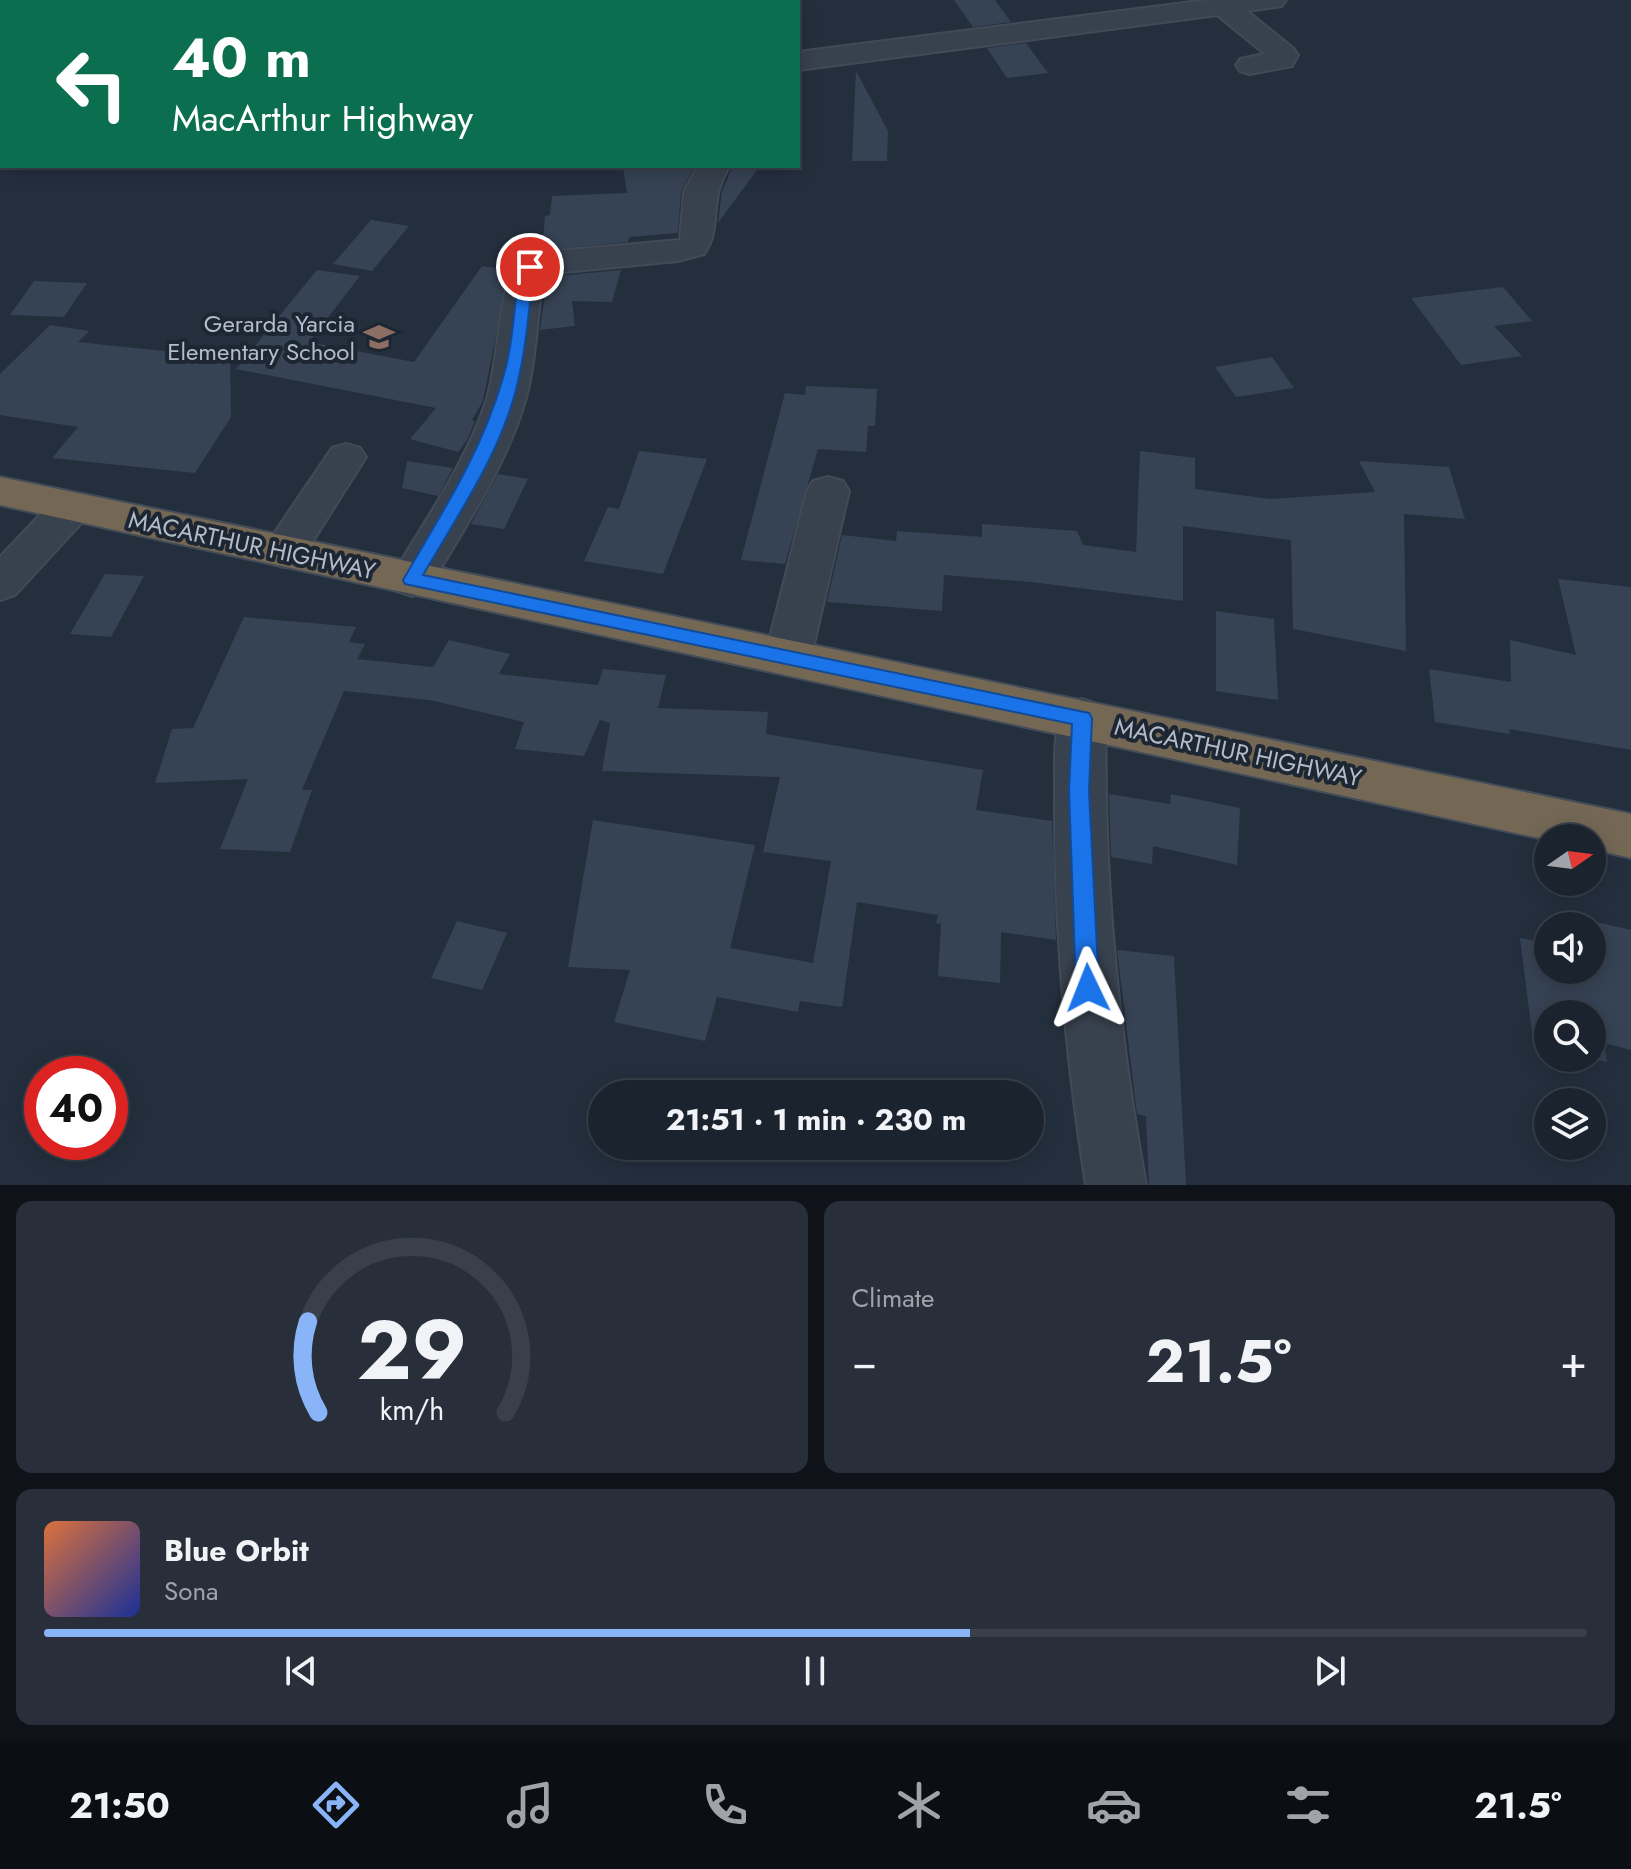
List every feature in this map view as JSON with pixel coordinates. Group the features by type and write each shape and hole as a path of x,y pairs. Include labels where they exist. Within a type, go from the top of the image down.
{"highway":[{"name":"MACARTHUR HIGHWAY","path":"0,491 1631,836"}],"street":[{"path":"800,61 1272,0"},
{"path":"1224,7 1285,58 1250,65"},
{"path":"412,580 480,463 500,414 512,374 526,275 530,267 545,262 678,251 692,247 697,240 695,209 704,178 712,168"},
{"path":"284,552 346,457"},
{"path":"788,657 828,491"},
{"path":"0,584 72,507"},
{"path":"1082,718 1079,791 1088,988 1116,1185"}],"building":[{"path":"954,0 995,0 1011,22 973,27"},
{"path":"1026,43 1048,73 1007,78 987,48"},
{"path":"856,71 888,131 887,161 852,161"},
{"path":"623,168 694,168 681,192 678,233 629,237 628,242 537,251 537,240 543,240 545,216 550,215 552,196 627,193"},
{"path":"732,168 759,168 718,223 722,191"},
{"path":"371,220 409,226 372,271 333,264"},
{"path":"482,266 509,270 483,401 472,420 475,421 467,440 458,452 410,439 436,408 236,369 317,270 360,276 309,342 414,362"},
{"path":"621,270 612,302 572,301 575,326 540,330 547,277"},
{"path":"34,281 87,283 64,317 10,315"},
{"path":"1503,287 1532,321 1494,326 1522,356 1461,365 1411,298"},
{"path":"50,325 89,331 78,342 230,358 231,417 195,473 52,458 78,427 0,415 0,374"},
{"path":"1272,357 1294,388 1236,397 1215,367"},
{"path":"806,386 877,389 875,426 868,426 866,452 818,449 785,564 741,560 785,393 805,395"},
{"path":"639,451 707,459 663,574 584,561 608,507 619,509"},
{"path":"1140,451 1195,458 1195,489 1270,499 1375,492 1359,461 1449,467 1465,519 1404,514 1406,651 1293,629 1291,540 1183,526 1183,601 1031,582 944,575 942,611 827,602 842,535 896,541 897,531 982,537 982,524 1077,531 1083,545 1136,552"},
{"path":"407,461 453,468 438,496 402,488"},
{"path":"498,474 528,479 504,529 471,524"},
{"path":"105,574 144,576 111,637 70,634"},
{"path":"1558,579 1631,587 1631,750 1509,729 1510,734 1435,722 1429,669 1511,682 1510,640 1576,655"},
{"path":"1216,611 1274,619 1278,700 1216,691"},
{"path":"244,617 356,627 349,642 365,644 357,659 433,667 449,640 510,654 499,674 598,685 603,669 666,675 658,708 768,712 766,734 983,770 976,810 1052,821 1056,940 1001,932 1000,983 938,976 941,924 936,923 938,915 857,902 842,1007 800,1001 798,1012 717,997 705,1041 614,1022 630,970 568,967 593,820 755,845 730,948 813,963 831,861 763,852 780,777 602,771 610,723 600,720 584,756 515,749 524,722 430,700 344,691 302,790 312,790 290,852 220,849 248,779 155,783 172,729 193,728"},
{"path":"1109,794 1170,804 1171,794 1240,808 1237,865 1153,846 1152,864 1111,857"},
{"path":"457,921 507,933 482,990 431,978"},
{"path":"1606,924 1631,930 1631,1050 1606,1044 1606,1000 1534,1000 1534,1048 1520,938 1534,940 1534,984 1606,984"},
{"path":"1117,950 1174,956 1186,1185 1149,1185 1146,1116 1137,1114"}],"place":[{"name":"Gerarda Yarcia Elementary School","path":"379,337"}],"route":[{"path":"530,267 526,275 512,374 500,414 480,463 412,580 1082,718 1079,791 1088,988"}]}
